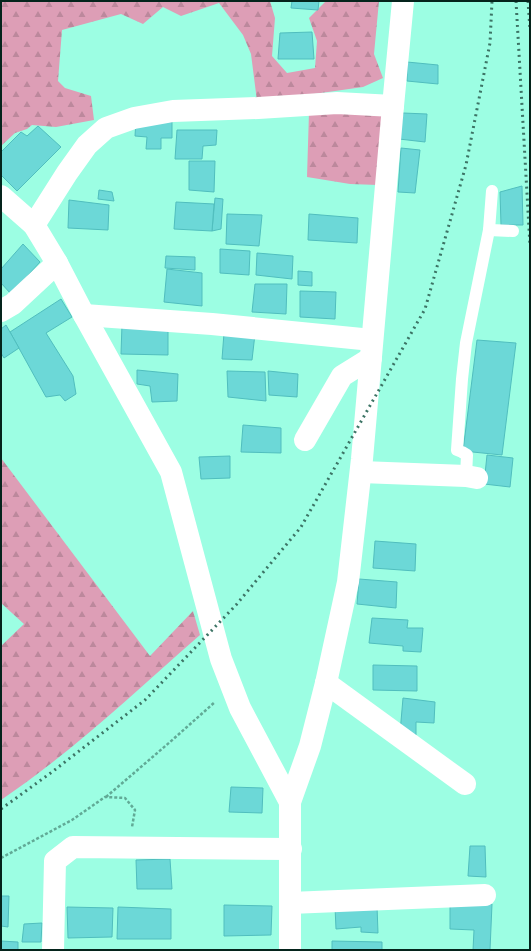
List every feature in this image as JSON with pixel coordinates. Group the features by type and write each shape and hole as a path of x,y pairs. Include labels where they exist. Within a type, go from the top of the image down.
{"street":[{"path":"290,950 290,802 310,746 326,683 348,582 369,382 403,1"},
{"path":"34,225 67,173 87,145 106,128 134,118 173,111 337,103 393,106"},
{"path":"1,196 34,225 171,472 221,659 240,708 290,802"},
{"path":"1,311 13,304 56,263"},
{"path":"84,315 212,324 371,349"},
{"path":"305,440 342,376 371,349"},
{"path":"361,466 472,477"},
{"path":"326,683 465,784"},
{"path":"53,950 55,861 73,847 291,849"},
{"path":"290,903 486,895"}],"lane":[{"path":"472,477 467,455 457,450 466,343 489,230 492,191"},
{"path":"489,230 512,231"}],"path":[{"path":"1,858 72,820 105,797 170,742 231,686"},
{"path":"105,797 125,798 135,810 129,847"}],"green space":[{"path":"1,1 270,1 275,18 272,56 287,73 315,68 317,41 309,18 326,1 379,1 374,54 383,78 363,87 257,101 251,54 243,35 219,3 181,16 163,7 143,24 121,14 62,30 58,81 65,88 91,96 94,120 56,127 32,125 27,129 15,133 1,146"},
{"path":"385,111 378,185 350,184 307,177 309,112"},
{"path":"1,458 150,656 193,611 200,635 78,742 1,800 1,646 24,624 1,603"}],"building":[{"path":"292,1 319,1 318,10 291,8"},
{"path":"312,32 314,59 278,59 280,33"},
{"path":"407,62 438,65 438,84 407,81"},
{"path":"403,113 427,114 425,142 399,139"},
{"path":"136,120 172,122 172,138 161,138 161,149 146,149 147,137 135,136"},
{"path":"38,126 61,147 17,191 1,175 1,152 21,132 27,136"},
{"path":"177,130 217,130 216,145 203,146 202,159 175,159"},
{"path":"401,148 420,150 415,193 398,192"},
{"path":"189,161 215,161 214,192 189,190"},
{"path":"522,186 523,225 501,225 500,192"},
{"path":"99,190 112,192 114,201 98,199"},
{"path":"215,198 223,199 221,229 212,231"},
{"path":"69,200 109,205 108,230 68,228"},
{"path":"176,202 214,204 212,231 174,229"},
{"path":"227,214 262,215 259,246 226,244"},
{"path":"309,214 358,218 357,243 308,240"},
{"path":"23,244 40,262 11,294 1,283 1,269"},
{"path":"220,249 250,251 249,275 220,273"},
{"path":"257,253 293,256 292,279 256,275"},
{"path":"166,256 195,257 195,270 165,268"},
{"path":"167,269 202,273 202,306 164,302"},
{"path":"298,271 312,272 312,286 298,285"},
{"path":"255,284 287,284 286,314 252,312"},
{"path":"300,291 336,292 335,319 300,317"},
{"path":"61,299 72,317 46,333 73,376 76,394 65,401 60,395 46,397 10,332"},
{"path":"122,324 168,327 168,355 121,354"},
{"path":"6,325 19,348 4,358 1,353 1,329"},
{"path":"224,333 255,334 252,360 222,359"},
{"path":"477,340 516,343 502,455 463,451"},
{"path":"137,370 178,374 177,401 152,402 150,386 137,384"},
{"path":"227,371 265,372 266,401 228,397"},
{"path":"268,371 298,374 297,397 269,395"},
{"path":"243,425 281,428 281,453 241,452"},
{"path":"487,455 513,458 510,487 484,484"},
{"path":"230,456 230,478 201,479 199,457"},
{"path":"375,541 416,544 415,571 373,568"},
{"path":"359,579 397,582 396,608 357,604"},
{"path":"372,618 408,620 407,628 423,628 421,652 403,651 403,646 369,643"},
{"path":"373,665 417,666 417,691 373,690"},
{"path":"403,698 435,702 434,723 416,722 416,735 400,733"},
{"path":"231,787 263,788 262,813 229,812"},
{"path":"470,846 485,846 486,877 468,876"},
{"path":"170,859 172,889 137,889 136,860"},
{"path":"1,896 9,896 8,927 1,926"},
{"path":"450,903 492,904 490,950 473,950 474,930 450,929"},
{"path":"224,905 272,906 271,935 224,936"},
{"path":"377,906 378,933 361,932 361,927 336,929 335,907"},
{"path":"67,907 113,908 112,937 68,938"},
{"path":"118,907 171,909 171,939 117,939"},
{"path":"42,923 41,942 22,942 24,924"},
{"path":"1,941 18,942 18,950 1,950"},
{"path":"332,941 382,942 382,950 332,950"}],"railway":[{"path":"1,809 52,772 145,700 236,605 301,527 425,309 466,165 490,43 492,1"},
{"path":"516,1 530,246"},
{"path":"528,1 530,30"}]}
